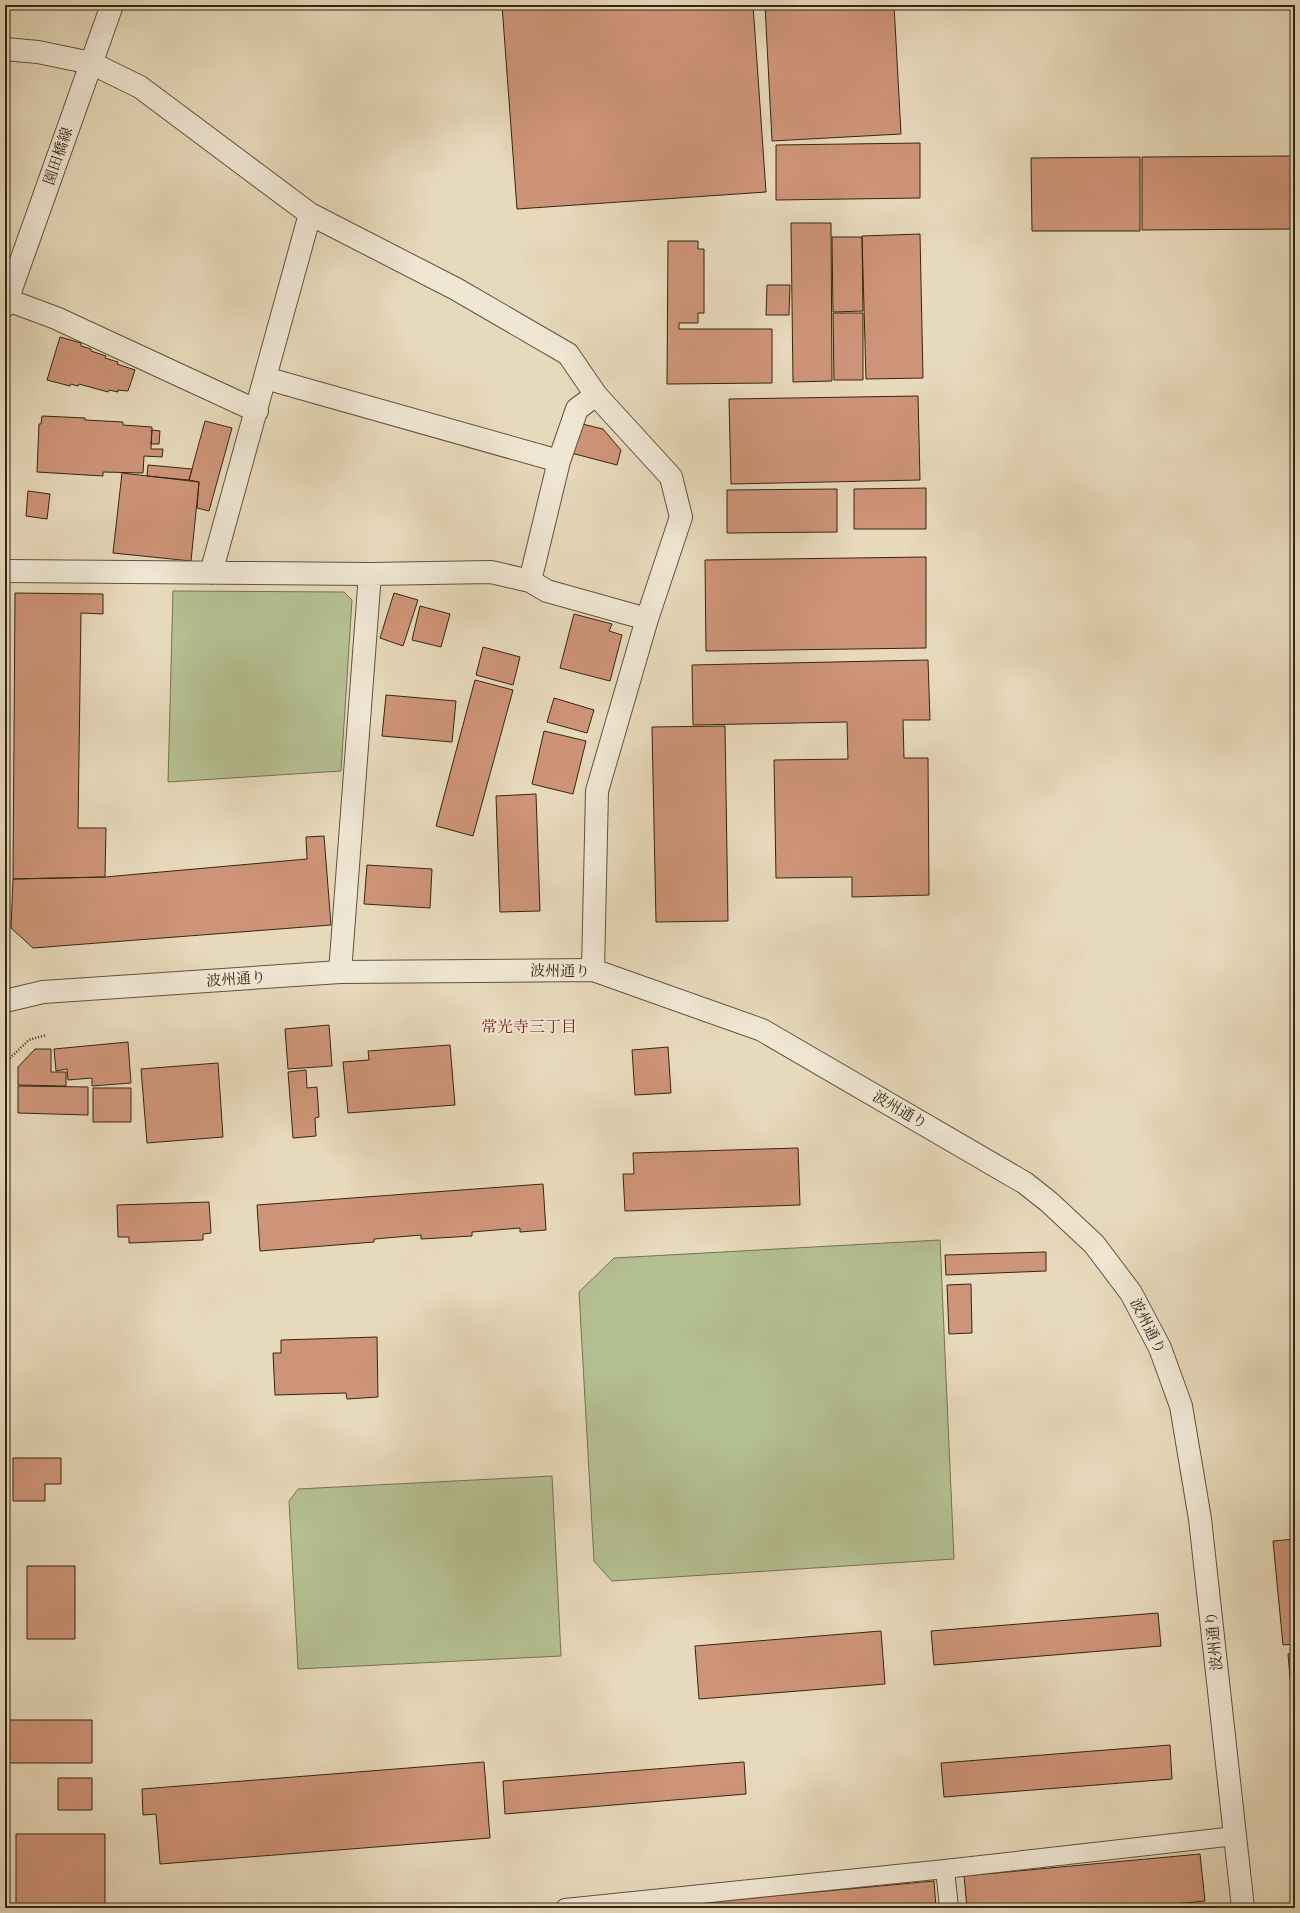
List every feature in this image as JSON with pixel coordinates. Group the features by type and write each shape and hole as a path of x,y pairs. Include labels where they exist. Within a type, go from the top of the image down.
{"street":[{"name":"園田橋線","path":"6,302 112,5"},
{"path":"5,49 38,52 91,63 140,87 310,214 456,289 568,354 596,395 671,477 682,517 647,619 597,791 593,970"},
{"path":"211,573 257,411 310,214"},
{"path":"6,302 56,318 257,411"},
{"path":"265,378 559,461"},
{"path":"530,581 559,461 577,410 596,395"},
{"path":"5,571 370,574 491,572 530,581 546,591 647,619"},
{"path":"340,972 370,574"},
{"name":"波州通り","path":"5,1001 43,992 340,972 593,970 762,1030 1025,1183 1072,1222 1114,1268 1131,1293 1157,1341 1172,1377 1181,1406 1200,1519 1243,1908"}],"lane":[{"path":"565,1908 945,1869 1235,1836"},
{"path":"945,1869 949,1908"}],"path":[{"path":"5,1069 8,1060 29,1040 46,1035"}],"green space":[{"path":"173,591 344,592 352,600 341,771 168,782"},
{"path":"940,1240 954,1559 612,1581 594,1561 579,1292 614,1258"},
{"path":"552,1476 561,1656 298,1669 289,1501 298,1489"}],"building":[{"path":"502,5 753,5 766,192 517,209"},
{"path":"765,5 894,5 901,134 772,141"},
{"path":"920,143 920,198 776,200 776,145"},
{"path":"1295,156 1295,229 1142,230 1142,157"},
{"path":"1140,157 1140,231 1032,231 1031,158"},
{"path":"791,223 831,223 832,381 793,382"},
{"path":"920,234 923,378 866,379 862,236"},
{"path":"832,237 862,237 863,311 833,312"},
{"path":"668,241 698,241 698,249 704,249 704,313 698,313 698,323 679,323 679,329 772,329 772,383 667,384"},
{"path":"767,285 790,285 789,315 766,315"},
{"path":"833,313 863,313 863,380 834,380"},
{"path":"60,337 81,343 81,346 106,356 105,358 118,362 117,364 135,370 128,391 118,390 118,392 109,390 108,392 79,384 78,386 71,384 70,386 47,380"},
{"path":"918,396 920,480 731,484 729,399"},
{"path":"42,416 85,418 85,420 123,422 123,425 152,427 151,449 163,449 162,457 144,456 143,473 103,472 103,476 37,472 39,424 41,424"},
{"path":"205,421 232,428 209,511 197,508 199,482 189,480"},
{"path":"578,423 603,429 621,450 617,465 571,453"},
{"path":"152,430 160,431 159,444 151,444"},
{"path":"148,465 192,469 189,480 147,476"},
{"path":"122,473 199,482 191,561 113,553"},
{"path":"926,488 926,529 854,529 854,489"},
{"path":"837,489 837,532 727,533 727,490"},
{"path":"28,491 50,494 47,519 26,516"},
{"path":"926,557 926,648 706,651 705,560"},
{"path":"15,593 103,594 103,614 81,613 78,828 106,828 105,877 13,879"},
{"path":"394,593 418,600 403,646 380,638"},
{"path":"420,606 450,614 441,647 412,640"},
{"path":"574,614 612,624 609,631 622,635 610,681 560,668"},
{"path":"483,647 520,657 513,685 476,675"},
{"path":"928,660 930,720 903,720 904,758 928,758 929,895 852,897 852,877 776,878 774,760 848,759 847,722 693,725 692,665"},
{"path":"475,680 513,690 473,836 436,826"},
{"path":"386,695 456,701 452,742 382,736"},
{"path":"554,698 594,710 587,733 547,722"},
{"path":"725,726 728,921 656,922 652,727"},
{"path":"544,731 586,741 573,794 532,784"},
{"path":"536,794 540,911 500,912 496,796"},
{"path":"324,836 331,925 33,948 11,928 13,879 105,877 307,859 306,837"},
{"path":"367,865 432,869 430,908 364,904"},
{"path":"329,1025 332,1066 288,1069 285,1029"},
{"path":"128,1042 131,1083 92,1086 92,1078 68,1080 67,1069 56,1071 54,1049"},
{"path":"450,1045 455,1105 348,1113 343,1062 369,1060 368,1051"},
{"path":"668,1047 671,1093 635,1095 632,1050"},
{"path":"35,1049 51,1049 51,1072 66,1072 66,1086 18,1085 18,1067"},
{"path":"218,1063 223,1137 147,1143 141,1069"},
{"path":"306,1070 307,1088 317,1087 319,1117 315,1118 316,1136 293,1138 288,1072"},
{"path":"18,1086 88,1087 88,1115 18,1113"},
{"path":"93,1088 131,1088 131,1122 93,1122"},
{"path":"798,1148 800,1205 625,1211 623,1174 634,1174 633,1153"},
{"path":"543,1184 546,1230 520,1232 520,1228 472,1232 472,1236 421,1239 421,1235 374,1239 374,1242 260,1251 257,1205"},
{"path":"209,1202 211,1233 203,1234 203,1240 129,1243 129,1237 118,1237 117,1205"},
{"path":"1046,1252 1046,1271 946,1275 945,1255"},
{"path":"971,1284 972,1333 949,1334 947,1285"},
{"path":"377,1337 378,1397 347,1399 346,1393 275,1395 273,1353 281,1353 281,1340"},
{"path":"13,1458 61,1458 61,1484 45,1484 45,1501 13,1501"},
{"path":"1295,1539 1295,1644 1283,1645 1273,1541"},
{"path":"27,1566 75,1566 75,1639 27,1639"},
{"path":"1158,1613 1161,1646 934,1665 931,1631"},
{"path":"881,1631 885,1684 699,1699 695,1646"},
{"path":"1295,1653 1295,1724 1294,1724 1288,1654"},
{"path":"5,1720 92,1720 92,1763 5,1763"},
{"path":"1170,1745 1172,1779 944,1797 941,1763"},
{"path":"484,1762 490,1838 160,1864 156,1814 143,1815 142,1789"},
{"path":"744,1762 746,1794 505,1814 503,1781"},
{"path":"58,1778 92,1778 92,1810 58,1810"},
{"path":"16,1834 105,1834 105,1908 16,1908"},
{"path":"1200,1854 1205,1901 1132,1908 967,1908 964,1876"},
{"path":"934,1881 936,1908 697,1908 697,1903"}],"district":[{"name":"常光寺三丁目","path":"529,1026"}]}
